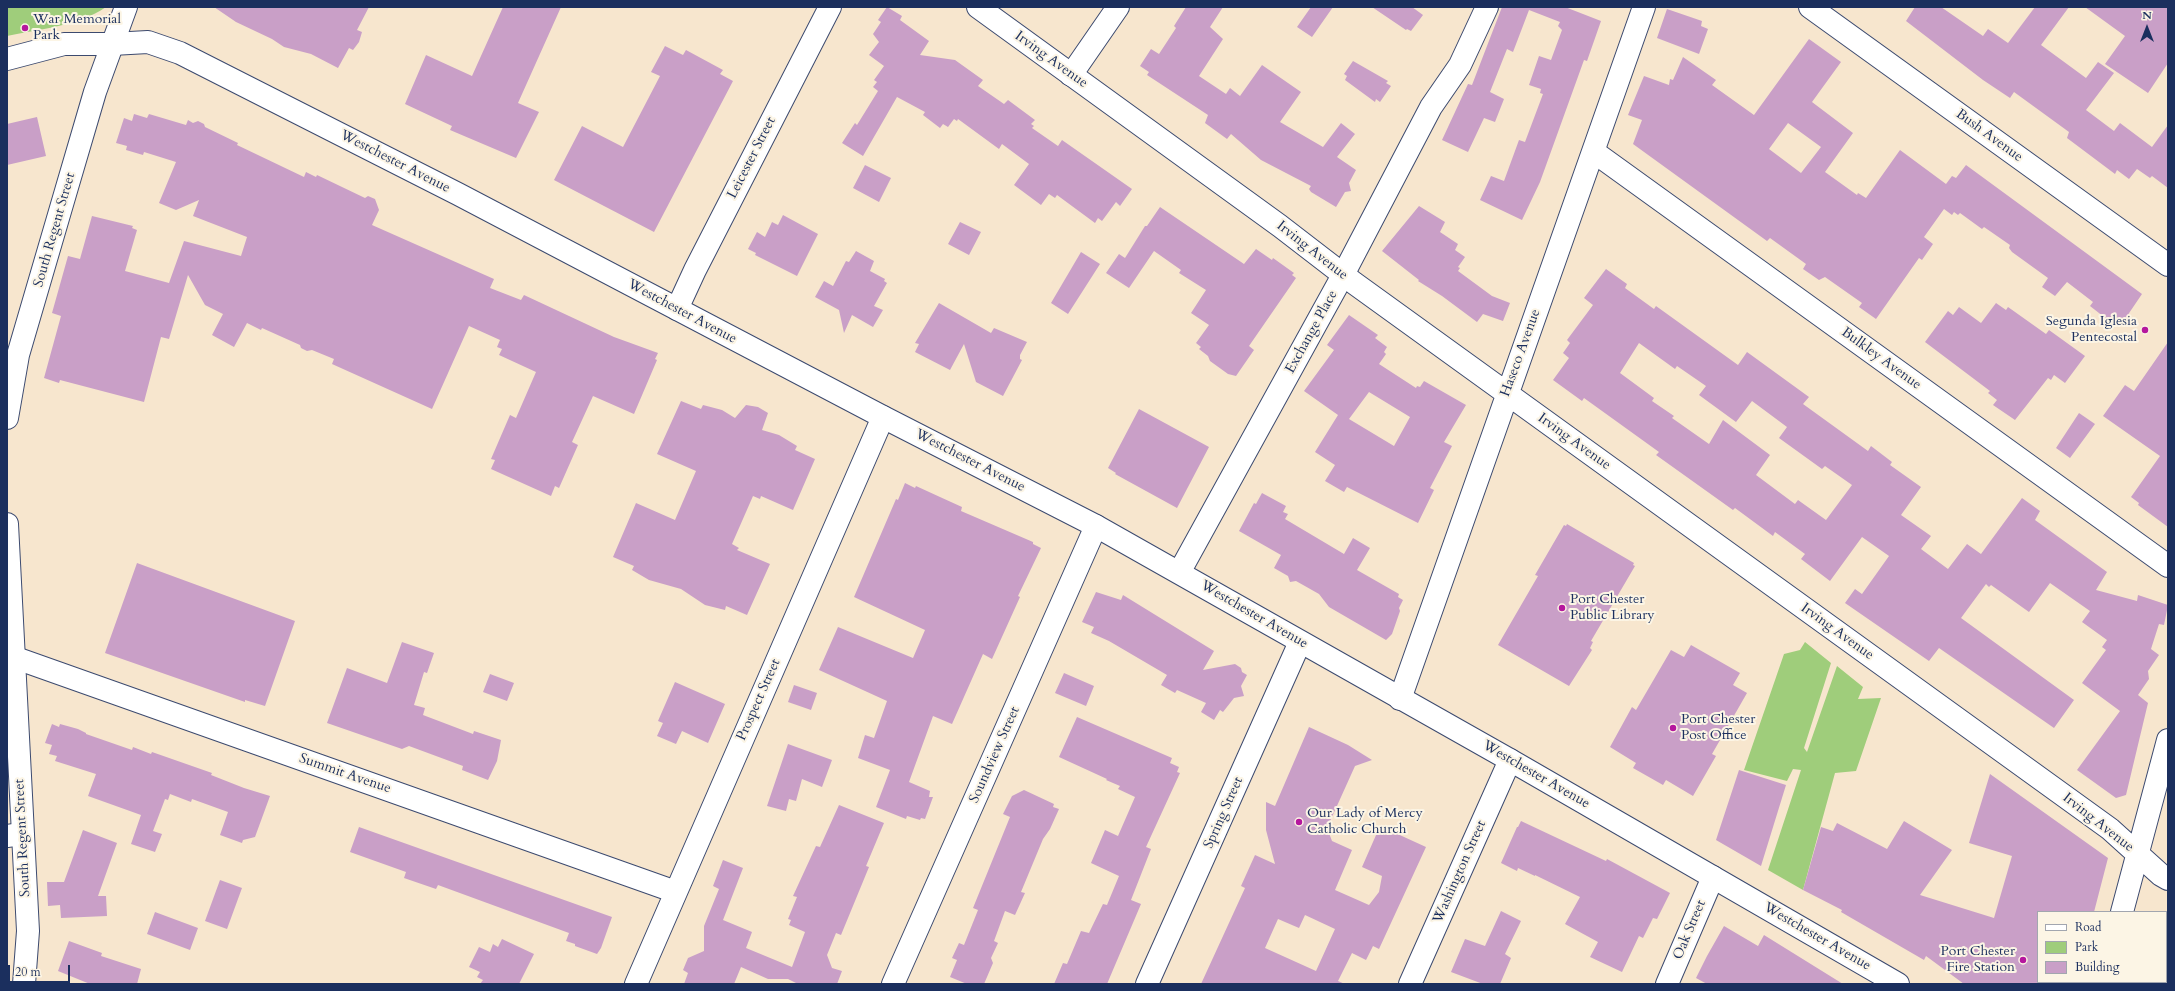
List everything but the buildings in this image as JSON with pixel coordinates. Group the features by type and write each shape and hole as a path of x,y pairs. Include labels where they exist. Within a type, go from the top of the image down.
{"street":[{"name":"South Regent Street","path":"7,418 18,355 94,92 126,7"},
{"name":"Leicester Street","path":"677,309 698,262 830,7"},
{"name":"Irving Avenue","path":"978,7 1280,226 1343,275 1506,394 2110,829 2137,854 2168,879"},
{"path":"1071,75 1118,7"},
{"name":"Exchange Place","path":"1180,571 1343,275 1431,107 1460,65 1487,7"},
{"name":"Haseco Avenue","path":"1400,699 1506,394 1594,152 1644,7"},
{"name":"Bush Avenue","path":"1810,7 2168,264"},
{"name":"Westchester Avenue","path":"7,59 64,44 148,42 180,53 458,194 1180,571 1300,642 1510,760 1898,984"},
{"name":"Bulkley Avenue","path":"1594,152 2168,566"},
{"name":"Prospect Street","path":"636,984 883,417"},
{"name":"Soundview Street","path":"893,984 1096,526"},
{"name":"South Regent Street","path":"7,530 13,657 15,835 28,931 24,984"},
{"name":"Spring Street","path":"1147,984 1300,642"},
{"name":"Summit Avenue","path":"13,657 676,892"},
{"path":"2122,911 2168,740"},
{"name":"Washington Street","path":"1410,984 1510,760"},
{"name":"Oak Street","path":"1667,984 1713,877"}],"green space":[{"name":"War Memorial Park","path":"7,7 106,7 83,19 71,23 7,36"},
{"path":"1805,642 1831,663 1804,748 1807,752 1837,666 1863,687 1858,699 1881,698 1856,771 1835,773 1803,890 1768,870 1801,770 1793,769 1787,781 1744,770 1784,654 1800,650"}],"place":[{"name":"War Memorial Park","path":"25,28"},
{"name":"Segunda Iglesia Pentecostal","path":"2145,330"},
{"name":"Port Chester Public Library","path":"1562,608"},
{"name":"Port Chester Post Office","path":"1673,728"},
{"name":"Our Lady of Mercy Catholic Church","path":"1299,822"},
{"name":"Port Chester Fire Station","path":"2023,960"}]}
